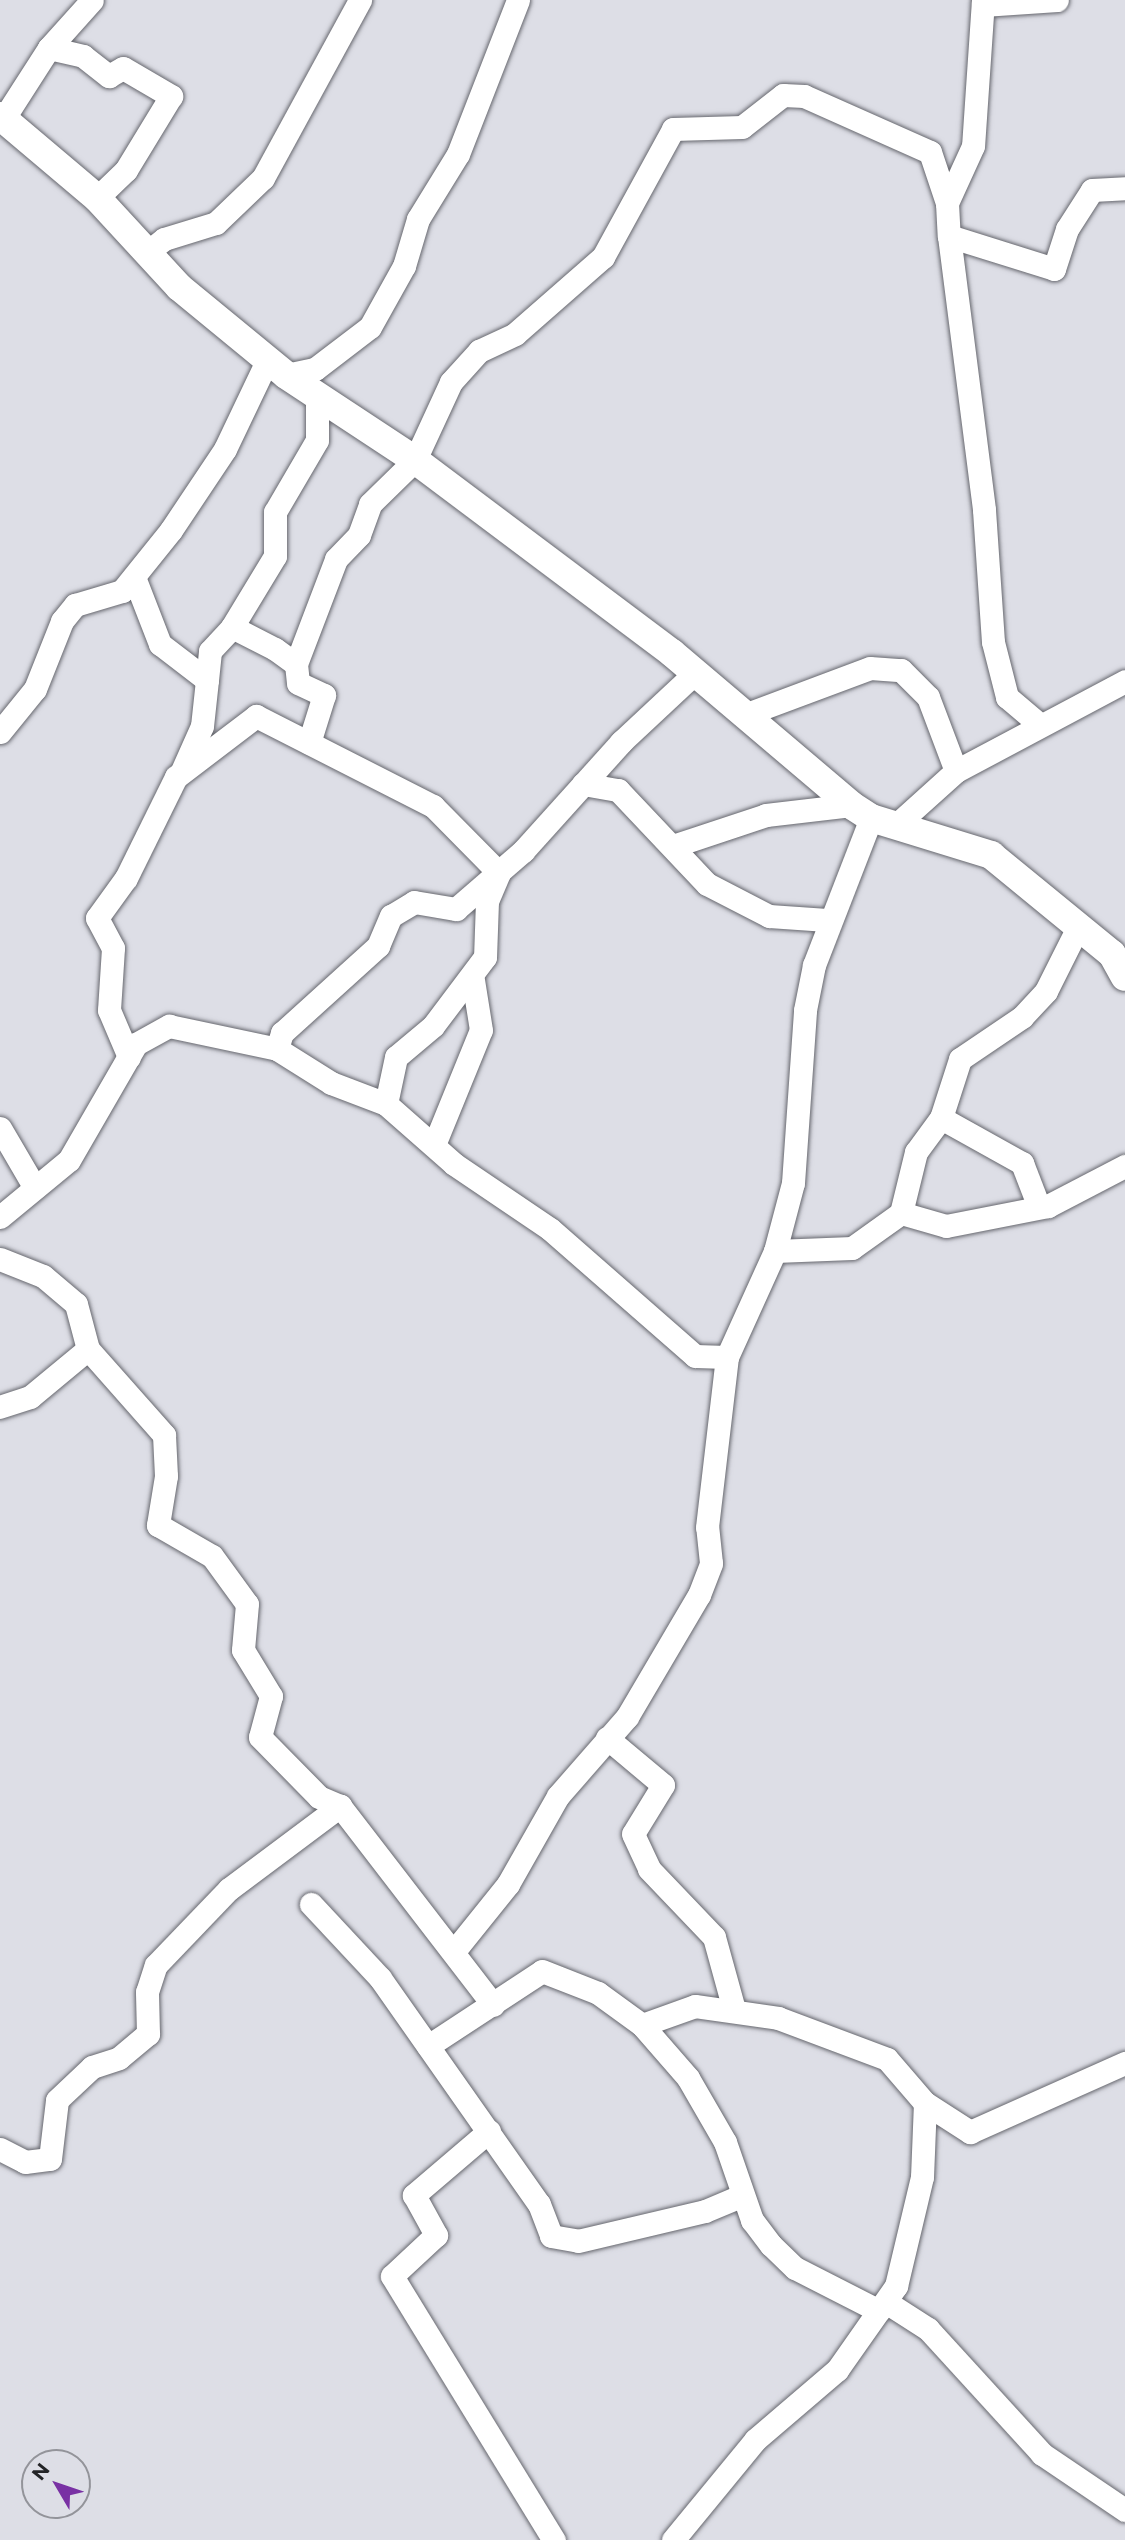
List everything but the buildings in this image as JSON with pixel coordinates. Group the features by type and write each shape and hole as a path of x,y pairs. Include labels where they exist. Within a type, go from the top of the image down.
{"street":[{"path":"92,0 49,48 2,117 97,198 150,250 179,287 277,368 415,460 747,714 777,748 872,816 991,855 1112,954 1125,977"},
{"path":"150,250 164,239 216,223 263,178 360,0"},
{"path":"277,368 315,369 370,327 404,265 418,219 458,154 518,0"},
{"path":"947,203 973,146 983,3 1057,0"},
{"path":"49,48 83,56 109,76 123,68 171,96 126,170 97,198"},
{"path":"309,743 326,703 324,695 298,682 296,664 337,559 359,536 370,504 415,460 451,382 479,351 515,334 603,257 673,129 742,127 783,95 804,96 930,152 947,203 984,510 993,642 1007,697 1040,726"},
{"path":"949,236 1054,269 1067,229 1092,190 1125,188"},
{"path":"3,721 35,689 62,621 75,605 111,598 134,577 225,449 277,368"},
{"path":"129,1057 110,1010 113,948 97,918 126,878 161,796 182,771 202,726 210,651 232,627 275,555 275,512 317,440 317,396"},
{"path":"134,577 160,644 207,680"},
{"path":"232,627 296,664"},
{"path":"747,714 870,668 901,670 928,697 956,771"},
{"path":"277,1049 282,1033 378,946 402,908 414,902 456,909 499,873 583,784 694,674"},
{"path":"673,846 766,815 872,816 1125,681"},
{"path":"182,771 205,761 256,716 433,806 499,873"},
{"path":"583,784 618,790 707,884 769,916 827,920"},
{"path":"455,1950 508,1884 558,1797 626,1717 699,1595 711,1563 707,1527 727,1357 775,1251 793,1183 805,1010 827,920 872,816"},
{"path":"386,1104 396,1057 473,980 485,957 487,901 499,873"},
{"path":"775,1251 852,1248 901,1213 916,1152 941,1118 960,1059 1022,1017 1046,991 1079,925"},
{"path":"434,1145 481,1030 473,980"},
{"path":"0,1217 35,1188 86,1137 129,1057 147,1034 169,1026 277,1049 331,1083 386,1104 434,1145 550,1230 695,1356 727,1357"},
{"path":"941,1118 1022,1163 1039,1207"},
{"path":"0,1128 35,1188"},
{"path":"901,1213 946,1226 1039,1207 1125,1166"},
{"path":"0,1259 43,1276 76,1304 89,1349 164,1435 166,1476 158,1525 212,1556 247,1604 243,1650 271,1696 260,1737 319,1797 340,1806 455,1950 493,2005"},
{"path":"0,1407 30,1397 89,1349"},
{"path":"607,1738 663,1786 633,1834 649,1869 714,1937 733,2007"},
{"path":"0,2149 25,2162 50,2159 57,2100 92,2067 119,2058 148,2035 147,1992 156,1965 229,1889 340,1806"},
{"path":"311,1904 380,1978 539,2204 544,2227 562,2240 705,2211 743,2194"},
{"path":"428,2046 542,1971 598,1993 642,2025 688,2078 725,2142 752,2220 795,2268 883,2306 928,2329 1042,2454 1125,2510"},
{"path":"642,2025 695,2006 733,2007 887,2059 925,2103 979,2132 1078,2079 1125,2063"},
{"path":"673,2540 755,2440 837,2371 896,2286 922,2177 925,2103"},
{"path":"489,2132 414,2195 436,2235 392,2276 425,2339 554,2540"}]}
